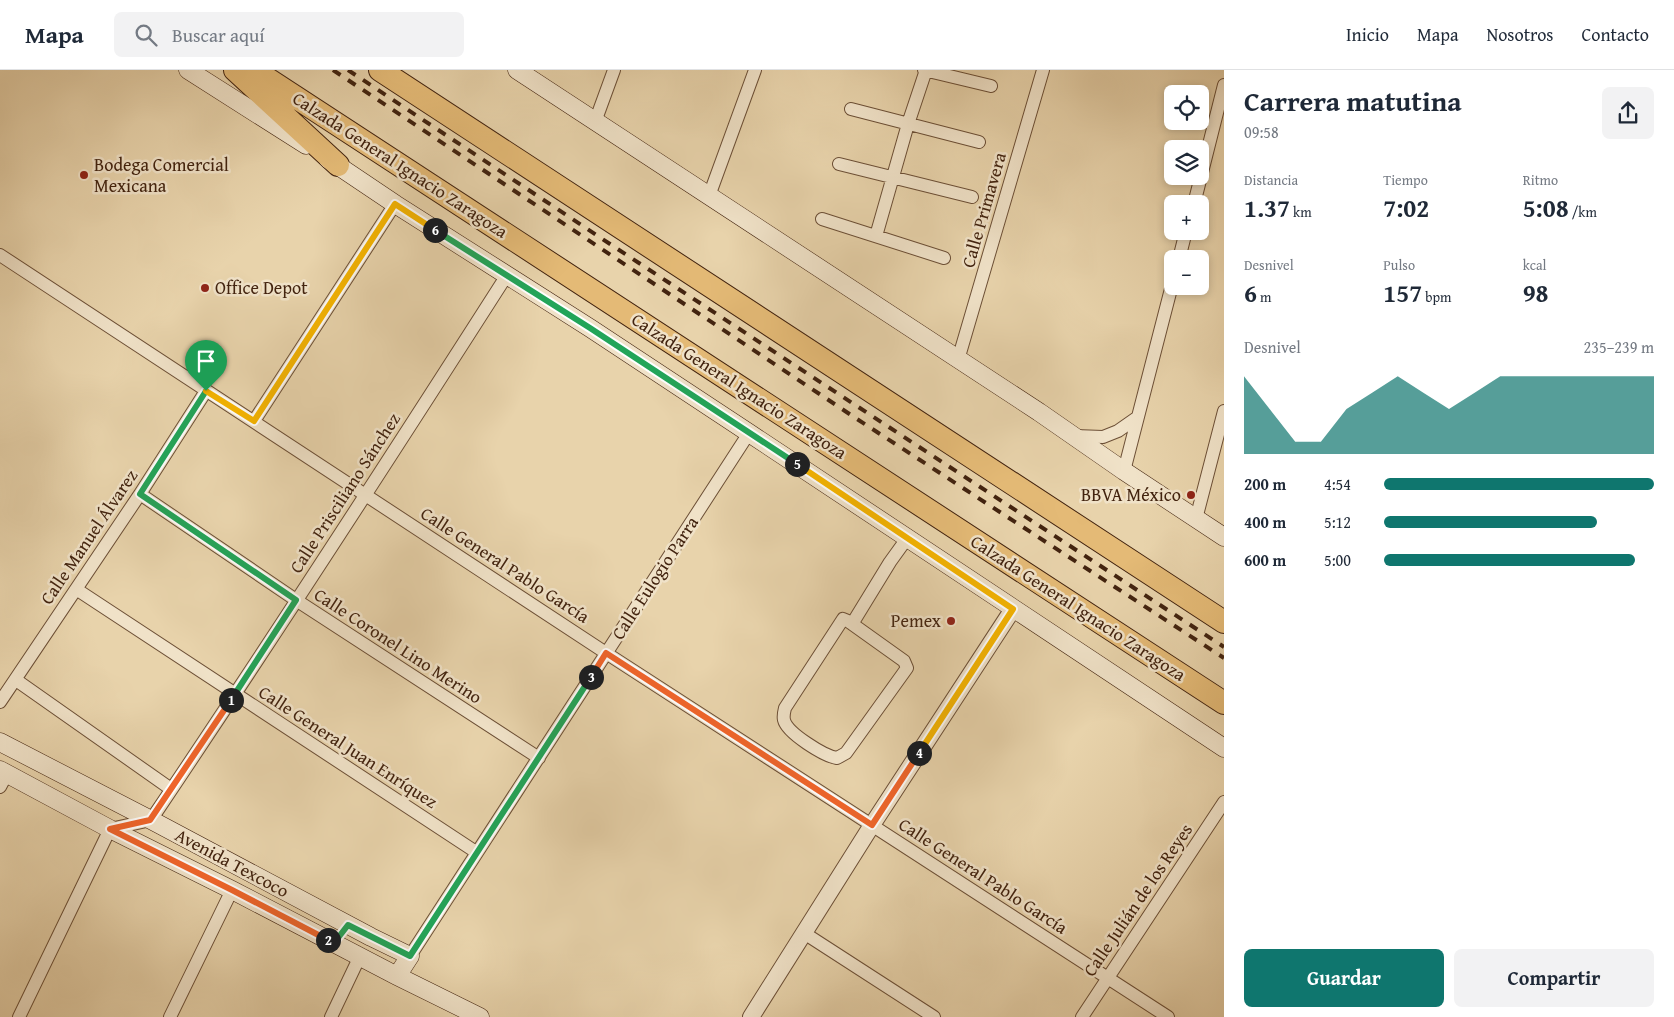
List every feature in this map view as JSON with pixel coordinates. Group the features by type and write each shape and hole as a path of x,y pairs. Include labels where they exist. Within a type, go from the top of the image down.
{"highway":[{"path":"235,70 338,165"},
{"name":"Calzada General Ignacio Zaragoza","path":"254,70 1224,703"},
{"path":"380,70 1224,622"}],"main road":[{"name":"Calzada General Ignacio Zaragoza","path":"188,70 338,165 395,204 749,432 1224,748"},
{"path":"517,70 1224,536"},
{"name":"Avenida Texcoco","path":"0,742 410,956"},
{"name":"Avenida Texcoco","path":"2,777 232,890 472,1016"},
{"path":"334,943 348,925"},
{"name":"Calle Eulogio Parra","path":"397,976 410,956"}],"street":[{"path":"595,122 614,70"},
{"path":"710,196 755,70"},
{"path":"876,236 925,70 991,86"},
{"name":"Calle Primavera","path":"958,360 1043,70"},
{"path":"1196,195 1224,85"},
{"path":"851,109 979,142"},
{"path":"839,164 972,197"},
{"path":"254,421 395,204"},
{"path":"822,219 944,258"},
{"name":"Calle General Pablo García","path":"0,256 606,653 1168,1017"},
{"name":"Calle Prisciliano Sánchez","path":"150,820 366,495 507,275"},
{"path":"1124,471 1169,295"},
{"name":"Calle Manuel Álvarez","path":"0,702 140,494 206,391"},
{"path":"1196,519 1224,411"},
{"path":"1075,436 1103,437 1118,431 1138,418"},
{"name":"Calle Eulogio Parra","path":"410,956 749,432"},
{"name":"Calle Coronel Lino Merino","path":"140,494 296,600 539,758"},
{"path":"852,624 890,562 908,537"},
{"name":"Calle General Juan Enríquez","path":"76,589 476,852"},
{"path":"751,1017 872,825 1013,609"},
{"path":"845,619 852,624 904,661 907,668 846,753 837,758 832,757 791,731 784,720 784,714 785,708 839,622 845,619"},
{"path":"16,680 171,789"},
{"name":"Calle Julián de los Reyes","path":"1082,1017 1224,802"},
{"path":"18,1017 110,829 150,820"},
{"path":"170,1017 232,890"},
{"path":"804,933 934,1017"},
{"path":"331,1017 360,956"}],"railway":[{"path":"333,70 857,419 1224,658"},
{"path":"348,70 1224,647"}],"place":[{"name":"Bodega Comercial Mexicana","path":"84,175"},
{"name":"Office Depot","path":"205,288"},
{"name":"BBVA México","path":"1191,495"},
{"name":"Pemex","path":"951,621"}],"route":[{"path":"395,204 643,363 908,537 1013,609 872,825 606,653 410,956 348,925 334,943 110,829 150,820 296,600 140,494 206,391 254,421 395,204"}]}
